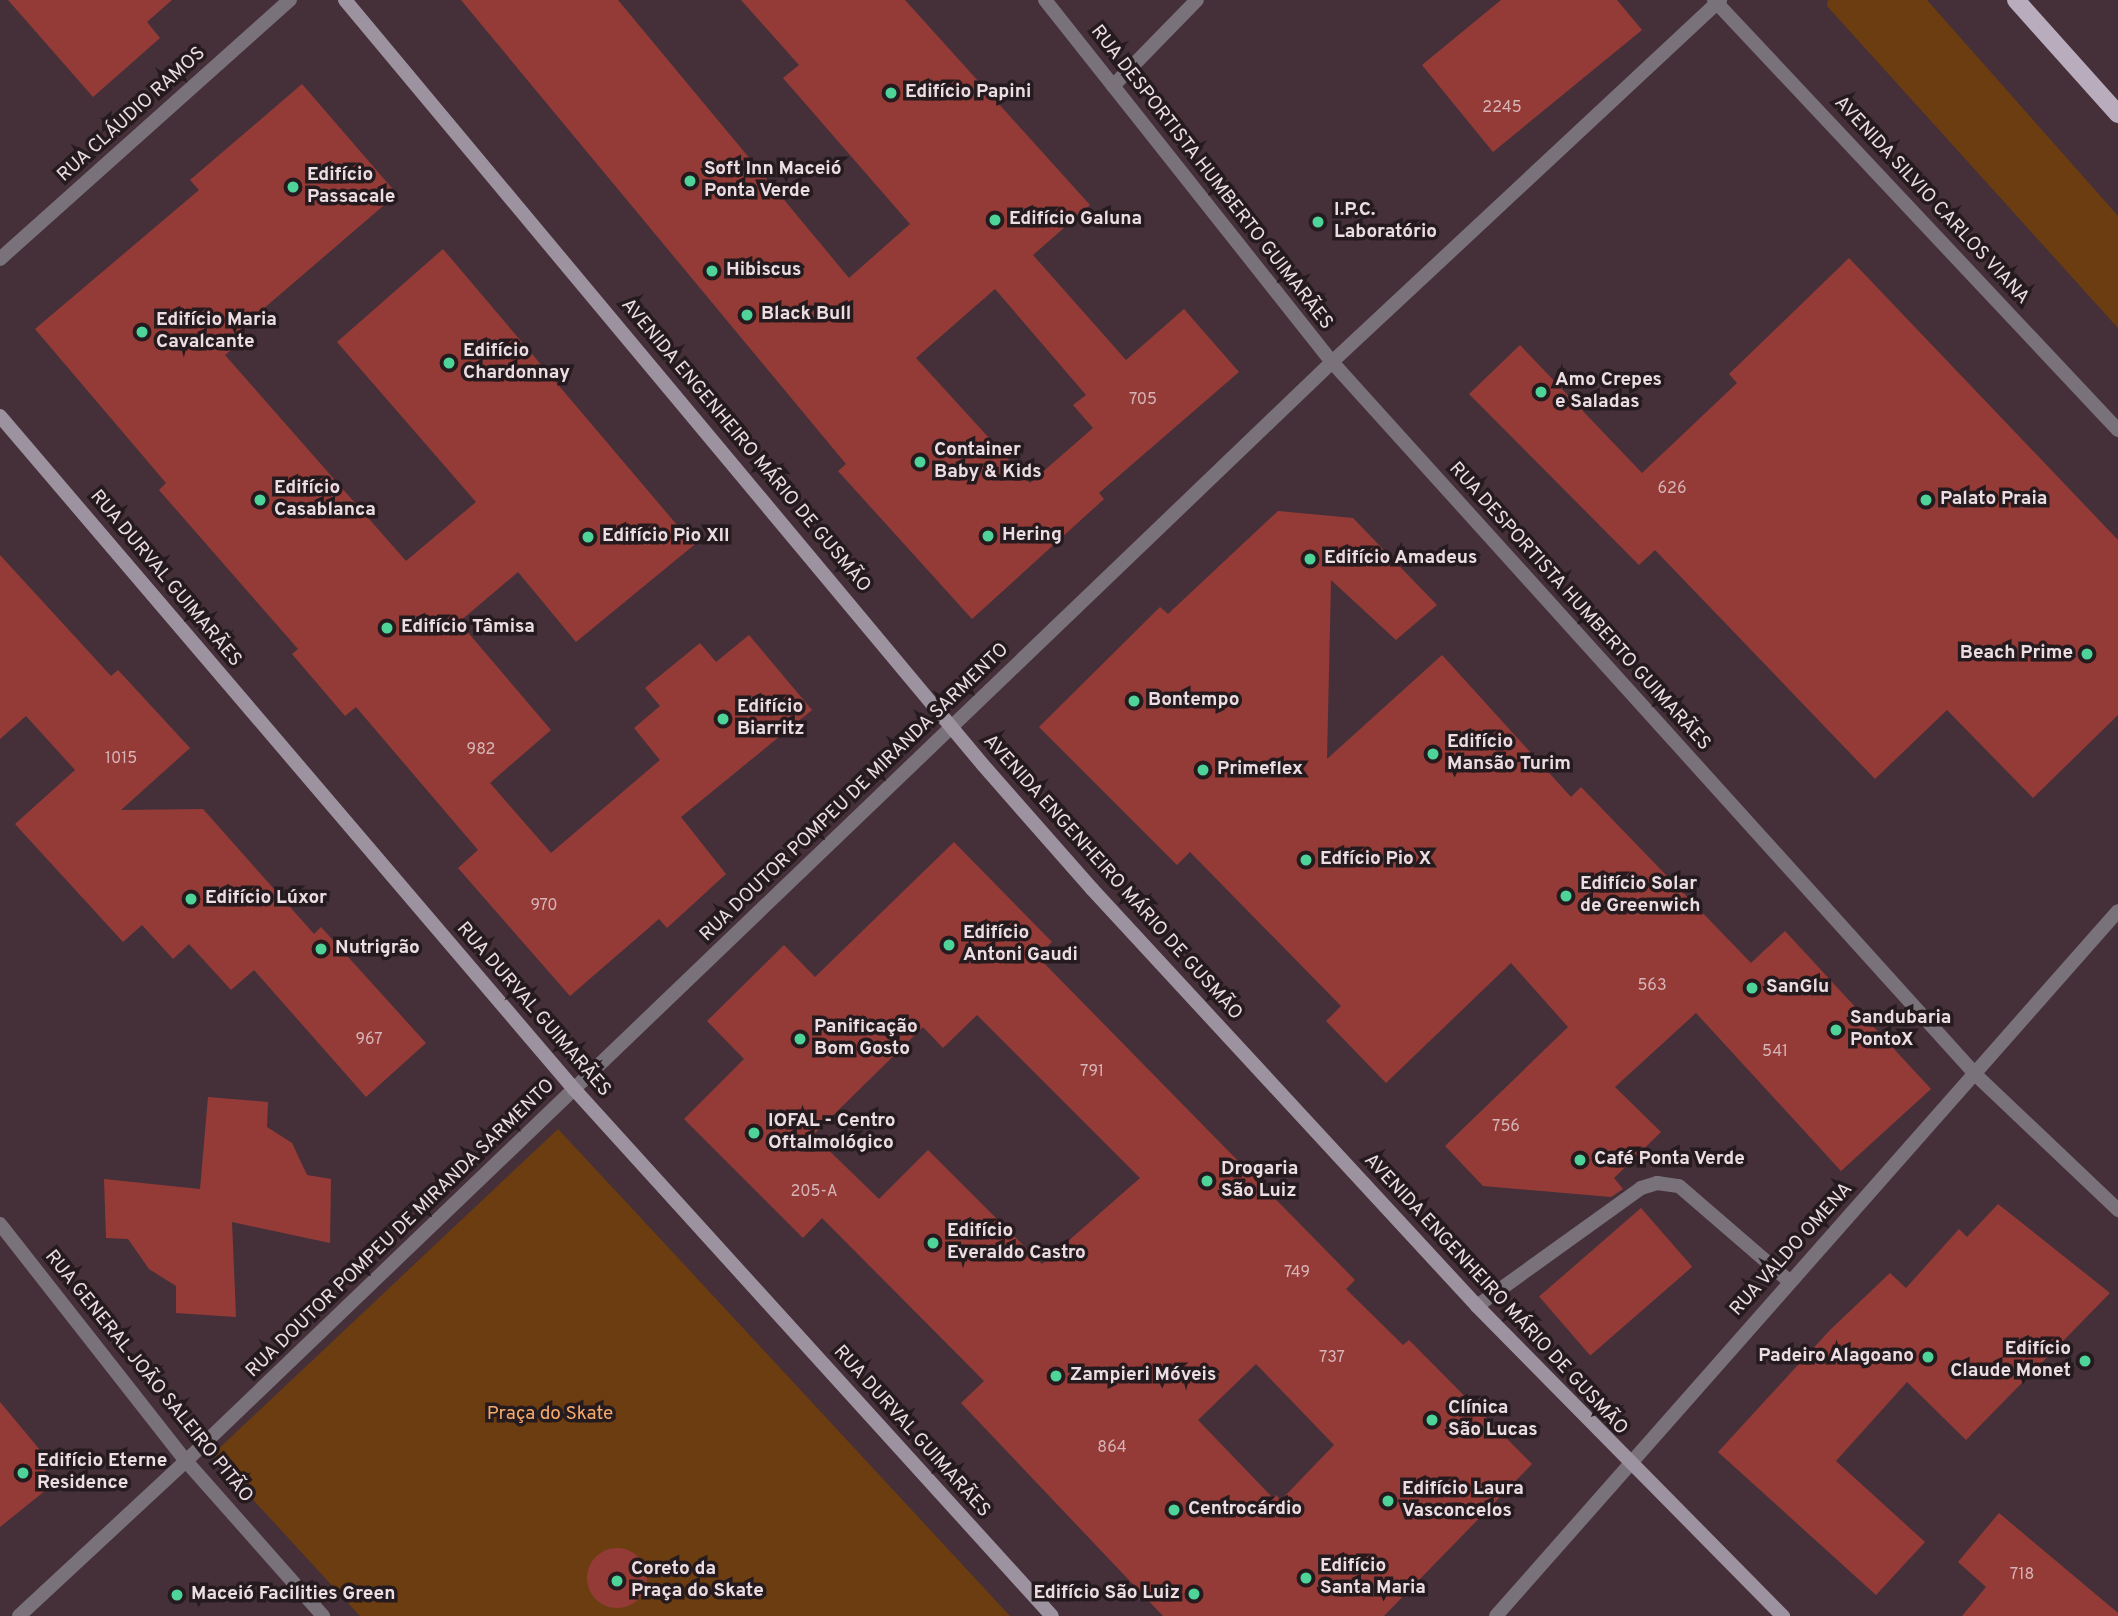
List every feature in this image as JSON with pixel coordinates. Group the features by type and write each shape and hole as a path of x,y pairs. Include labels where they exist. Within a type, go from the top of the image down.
{"main road":[{"path":"2016,0 2118,114"}],"street":[{"name":"RUA CLÁUDIO RAMOS","path":"0,259 290,0"},
{"name":"AVENIDA ENGENHEIRO MÁRIO DE GUSMÃO","path":"345,0 1092,889 1477,1306 1631,1466 1783,1616"},
{"name":"RUA DESPORTISTA HUMBERTO GUIMARÃES","path":"1045,0 1332,362 1977,1076 2118,1210"},
{"path":"1113,86 1197,0"},
{"name":"RUA DOUTOR POMPEU DE MIRANDA SARMENTO","path":"19,1616 186,1461 575,1090 1332,362 1717,1"},
{"name":"AVENIDA SILVIO CARLOS VIANA","path":"1717,1 2118,430"},
{"name":"RUA DURVAL GUIMARÃES","path":"0,416 575,1090 1052,1616"},
{"name":"RUA VALDO OMENA","path":"1496,1616 1631,1466 1788,1280 1977,1076 2118,911"},
{"path":"1477,1306 1641,1188 1657,1184 1679,1186 1788,1280"},
{"name":"RUA GENERAL JOÃO SALEIRO PITÃO","path":"0,1224 186,1461 323,1616"}],"green space":[{"path":"1828,0 1927,0 2118,216 2118,328 1827,6"},
{"name":"Praça do Skate","path":"558,1129 1010,1616 360,1616 212,1455"}],"building":[{"path":"8,0 172,0 147,22 160,38 93,97"},
{"path":"461,0 618,0 849,278 910,224 783,78 799,65 741,0 905,0 1090,205 1033,255 1126,360 1184,309 1239,372 1099,493 1104,499 972,619 838,471 846,464","holes":["995,289 1086,395 1073,405 1093,428 1030,483 916,358"]},
{"path":"1501,0 1617,0 1642,30 1493,152 1422,65"},
{"path":"302,84 397,194 241,328 248,336 225,355 406,561 476,502 337,342 443,249 694,545 576,642 518,572 459,622 551,730 490,783 551,853 660,760 634,728 660,706 645,688 700,643 716,662 749,635 812,710 681,817 726,874 667,928 659,919 570,996 458,868 478,850 356,707 345,716 292,654 298,649 159,490 166,483 35,329 199,190 190,180"},
{"name":"Palato Praia","path":"1849,258 2118,540 2118,715 2033,798 1947,710 1875,779 1655,550 1639,565 1469,394 1520,345 1642,473 1737,383 1729,374"},
{"path":"1278,511 1353,518 1437,605 1396,640 1331,580 1327,759 1442,655 1571,797 1581,787 1751,963 1785,931 1931,1089 1841,1171 1696,1013 1615,1087 1661,1132 1614,1178 1623,1189 1611,1197 1483,1186 1445,1146 1568,1027 1511,963 1386,1083 1326,1021 1341,1006 1190,852 1177,865 1039,727 1160,607 1168,614"},
{"path":"0,555 111,676 118,670 190,748 121,810 203,809 314,934 321,927 426,1043 366,1097 254,970 231,990 189,944 173,959 142,925 123,942 15,824 75,770 26,716 0,739"},
{"path":"954,842 1052,942 1037,956 1355,1280 1346,1289 1403,1345 1409,1340 1532,1464 1384,1616 1163,1616 961,1403 984,1381 822,1218 803,1238 684,1119 744,1059 707,1021 784,945 815,977","holes":["977,1015 1140,1178 1042,1264 928,1150 879,1199 813,1135 923,1027 943,1048","1256,1364 1334,1445 1281,1500 1276,1495 1273,1498 1198,1420"]},
{"path":"208,1097 268,1102 267,1127 292,1143 307,1175 331,1179 330,1243 232,1222 236,1317 176,1313 176,1286 149,1269 128,1239 106,1238 104,1179 200,1189"},
{"path":"1998,1204 2110,1293 1966,1440 1907,1382 1836,1461 1925,1542 1876,1595 1718,1452 1830,1330 1890,1273 1906,1288 1959,1229 1967,1237"},
{"path":"1641,1208 1692,1267 1590,1355 1539,1297"},
{"name":"Edifício Eterne Residence","path":"0,1402 45,1456 46,1490 0,1527"},
{"path":"1999,1513 2118,1613 2118,1616 1962,1616 1986,1587 1958,1562"},
{"name":"Coreto da Praça do Skate","path":"617,1548 634,1553 642,1561 647,1578 642,1595 634,1603 617,1608 600,1603 592,1595 587,1578 592,1561 600,1553"}],"place":[{"name":"Edifício Papini","path":"891,93"},
{"name":"Soft Inn Maceió Ponta Verde","path":"690,181"},
{"name":"Edifício Passacale","path":"293,187"},
{"name":"Edifício Galuna","path":"995,220"},
{"name":"I.P.C. Laboratório","path":"1318,222"},
{"name":"Hibiscus","path":"712,271"},
{"name":"Black Bull","path":"747,315"},
{"name":"Edifício Maria Cavalcante","path":"142,332"},
{"name":"Edifício Chardonnay","path":"449,363"},
{"name":"Amo Crepes e Saladas","path":"1541,392"},
{"name":"Container Baby & Kids","path":"920,462"},
{"name":"Edifício Casablanca","path":"260,500"},
{"name":"Palato Praia","path":"1926,500"},
{"name":"Hering","path":"988,536"},
{"name":"Edifício Pio XII","path":"588,537"},
{"name":"Edifício Amadeus","path":"1310,559"},
{"name":"Edifício Tâmisa","path":"387,628"},
{"name":"Beach Prime","path":"2087,654"},
{"name":"Bontempo","path":"1134,701"},
{"name":"Edifício Biarritz","path":"723,719"},
{"name":"Edifício Mansão Turim","path":"1433,754"},
{"name":"Primeflex","path":"1203,770"},
{"name":"Edfício Pio X","path":"1306,860"},
{"name":"Edifício Solar de Greenwich","path":"1566,896"},
{"name":"Edifício Lúxor","path":"191,899"},
{"name":"Edifício Antoni Gaudi","path":"949,945"},
{"name":"Nutrigrão","path":"321,949"},
{"name":"SanGlu","path":"1752,988"},
{"name":"Sandubaria PontoX","path":"1836,1030"},
{"name":"Panificação Bom Gosto","path":"800,1039"},
{"name":"IOFAL - Centro Oftalmológico","path":"754,1133"},
{"name":"Café Ponta Verde","path":"1580,1160"},
{"name":"Drogaria São Luiz","path":"1207,1181"},
{"name":"Edifício Everaldo Castro","path":"933,1243"},
{"name":"Padeiro Alagoano","path":"1928,1357"},
{"name":"Edifício Claude Monet","path":"2085,1361"},
{"name":"Zampieri Móveis","path":"1056,1376"},
{"name":"Clínica São Lucas","path":"1432,1420"},
{"name":"Edifício Eterne Residence","path":"23,1473"},
{"name":"Edifício Laura Vasconcelos","path":"1388,1501"},
{"name":"Centrocárdio","path":"1174,1510"},
{"name":"Edifício Santa Maria","path":"1306,1578"},
{"name":"Coreto da Praça do Skate","path":"617,1581"},
{"name":"Edifício São Luiz","path":"1194,1594"},
{"name":"Maceió Facilities Green","path":"177,1595"}]}
